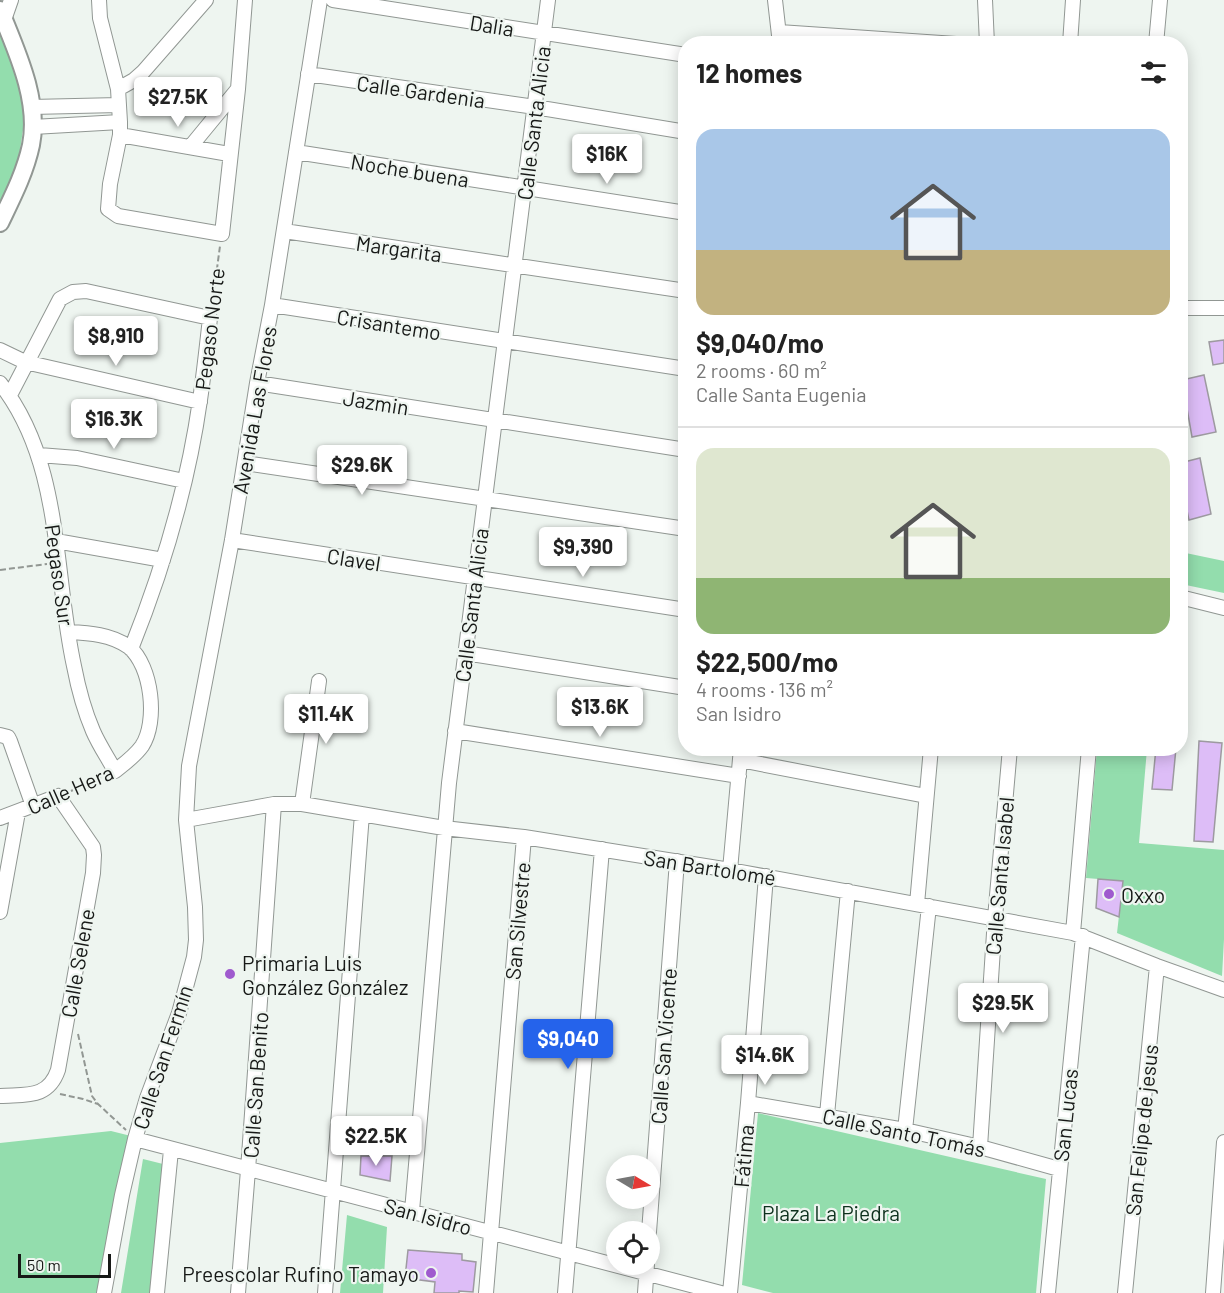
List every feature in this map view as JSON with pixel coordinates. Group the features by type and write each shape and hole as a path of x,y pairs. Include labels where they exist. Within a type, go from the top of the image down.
{"street":[{"path":"0,223 24,170 33,127 31,106 18,58 2,15 11,0"},
{"path":"99,0 100,18 118,89 119,105 120,128 108,205 111,213 222,234 245,0"},
{"path":"118,89 143,72 206,0"},
{"name":"Avenida Las Flores","path":"186,820 189,766 232,540 320,0"},
{"name":"Dalia","path":"333,0 678,54"},
{"name":"Calle Santa Alicia","path":"412,1211 444,828 548,0"},
{"path":"775,0 779,36"},
{"path":"985,0 987,36"},
{"path":"1071,36 1073,0"},
{"path":"1157,36 1160,0"},
{"name":"Calle Gardenia","path":"308,74 678,131"},
{"path":"191,146 238,89"},
{"path":"31,106 119,105"},
{"path":"33,127 120,128 229,154"},
{"name":"Noche buena","path":"296,152 678,212"},
{"name":"Margarita","path":"284,231 678,290"},
{"path":"10,395 60,298 73,292 86,291 210,318"},
{"name":"Crisantemo","path":"272,305 678,368"},
{"path":"1188,308 1224,308"},
{"name":"Pegaso Norte","path":"131,649 163,560 184,482 200,402 210,318"},
{"path":"0,350 25,362 200,402"},
{"name":"Pegaso Sur","path":"0,382 10,395 33,438 39,455 48,489 68,632 79,686 93,732 115,771"},
{"name":"Jazmin","path":"257,384 678,449"},
{"path":"39,455 76,458 184,482"},
{"path":"245,463 678,528"},
{"name":"Clavel","path":"232,540 678,608"},
{"path":"56,541 163,560"},
{"path":"1188,599 1224,608"},
{"path":"68,632 103,635 131,649"},
{"name":"Calle Hera","path":"115,771 142,746 151,717 148,682 141,664 131,649"},
{"path":"465,653 678,687"},
{"path":"302,804 319,681"},
{"path":"455,731 739,776"},
{"path":"0,735 5,735 10,741 33,806"},
{"path":"730,870 741,756"},
{"path":"750,756 926,796"},
{"path":"905,1130 923,905 926,796 930,756"},
{"name":"Calle Santa Isabel","path":"980,1147 995,918 1009,756"},
{"name":"San Lucas","path":"1048,1293 1078,935 1089,756"},
{"name":"Calle Hera","path":"0,818 58,796"},
{"name":"Calle Selene","path":"41,1093 55,1079 58,1070 94,863 93,847 58,796"},
{"name":"San Bartolomé","path":"186,820 274,804 302,804 444,828 524,837 677,861 1078,935 1224,990"},
{"name":"Calle San Benito","path":"238,1293 274,804"},
{"path":"0,912 18,812"},
{"path":"325,1293 362,814"},
{"name":"Calle San Fermín","path":"104,1293 135,1139 147,1098 179,1013 194,957 195,907 186,820"},
{"name":"San Silvestre","path":"486,1293 524,837"},
{"path":"565,1293 602,849"},
{"name":"Calle San Vicente","path":"651,1221 677,861"},
{"name":"Fátima","path":"730,1293 766,876"},
{"path":"827,1115 848,891"},
{"name":"San Felipe de jesus","path":"1125,1293 1157,966"},
{"path":"0,1096 41,1093"},
{"name":"Calle Santo Tomás","path":"748,1103 905,1130 980,1147 1059,1169"},
{"name":"San Isidro","path":"135,1139 491,1233 606,1261"},
{"path":"1213,1293 1224,1142"},
{"path":"157,1293 171,1150"},
{"name":"San Isidro","path":"660,1273 722,1293"},
{"path":"645,1293 646,1275"}],"path":[{"name":"Pegaso Norte","path":"210,318 222,234"},
{"path":"0,570 59,563"},
{"name":"Calle Hera","path":"58,796 115,771"},
{"path":"77,1029 90,1088 98,1104 135,1139"},
{"path":"41,1093 66,1095 98,1104"}],"green space":[{"path":"0,26 12,58 26,110 17,170 0,206"},
{"path":"1188,553 1224,561 1224,593 1188,585"},
{"path":"1096,756 1146,756 1139,843 1224,850 1222,976 1117,933 1123,881 1086,878"},
{"name":"Plaza La Piedra","path":"758,1113 1046,1179 1036,1293 773,1293 742,1285"},
{"path":"111,1131 131,1136 102,1293 0,1293 0,1143"},
{"path":"143,1159 163,1164 152,1293 121,1293"},
{"path":"347,1215 387,1227 383,1293 340,1293"}],"building":[{"path":"1224,340 1224,363 1213,365 1209,342"},
{"path":"1204,375 1216,432 1192,437 1188,414 1188,379"},
{"path":"1200,458 1211,514 1189,520 1188,515 1188,461"},
{"path":"1199,741 1222,743 1213,842 1194,841"},
{"path":"1155,756 1175,756 1172,790 1152,789"},
{"name":"Oxxo","path":"1098,879 1123,881 1119,917 1096,908"},
{"path":"361,1156 392,1156 390,1181 360,1175"},
{"path":"408,1250 462,1254 462,1260 476,1262 473,1292 434,1293 435,1282 405,1278"}],"place":[{"name":"Oxxo","path":"1109,894"},
{"name":"Primaria Luis González González","path":"230,974"},
{"name":"Preescolar Rufino Tamayo","path":"431,1273"}]}
